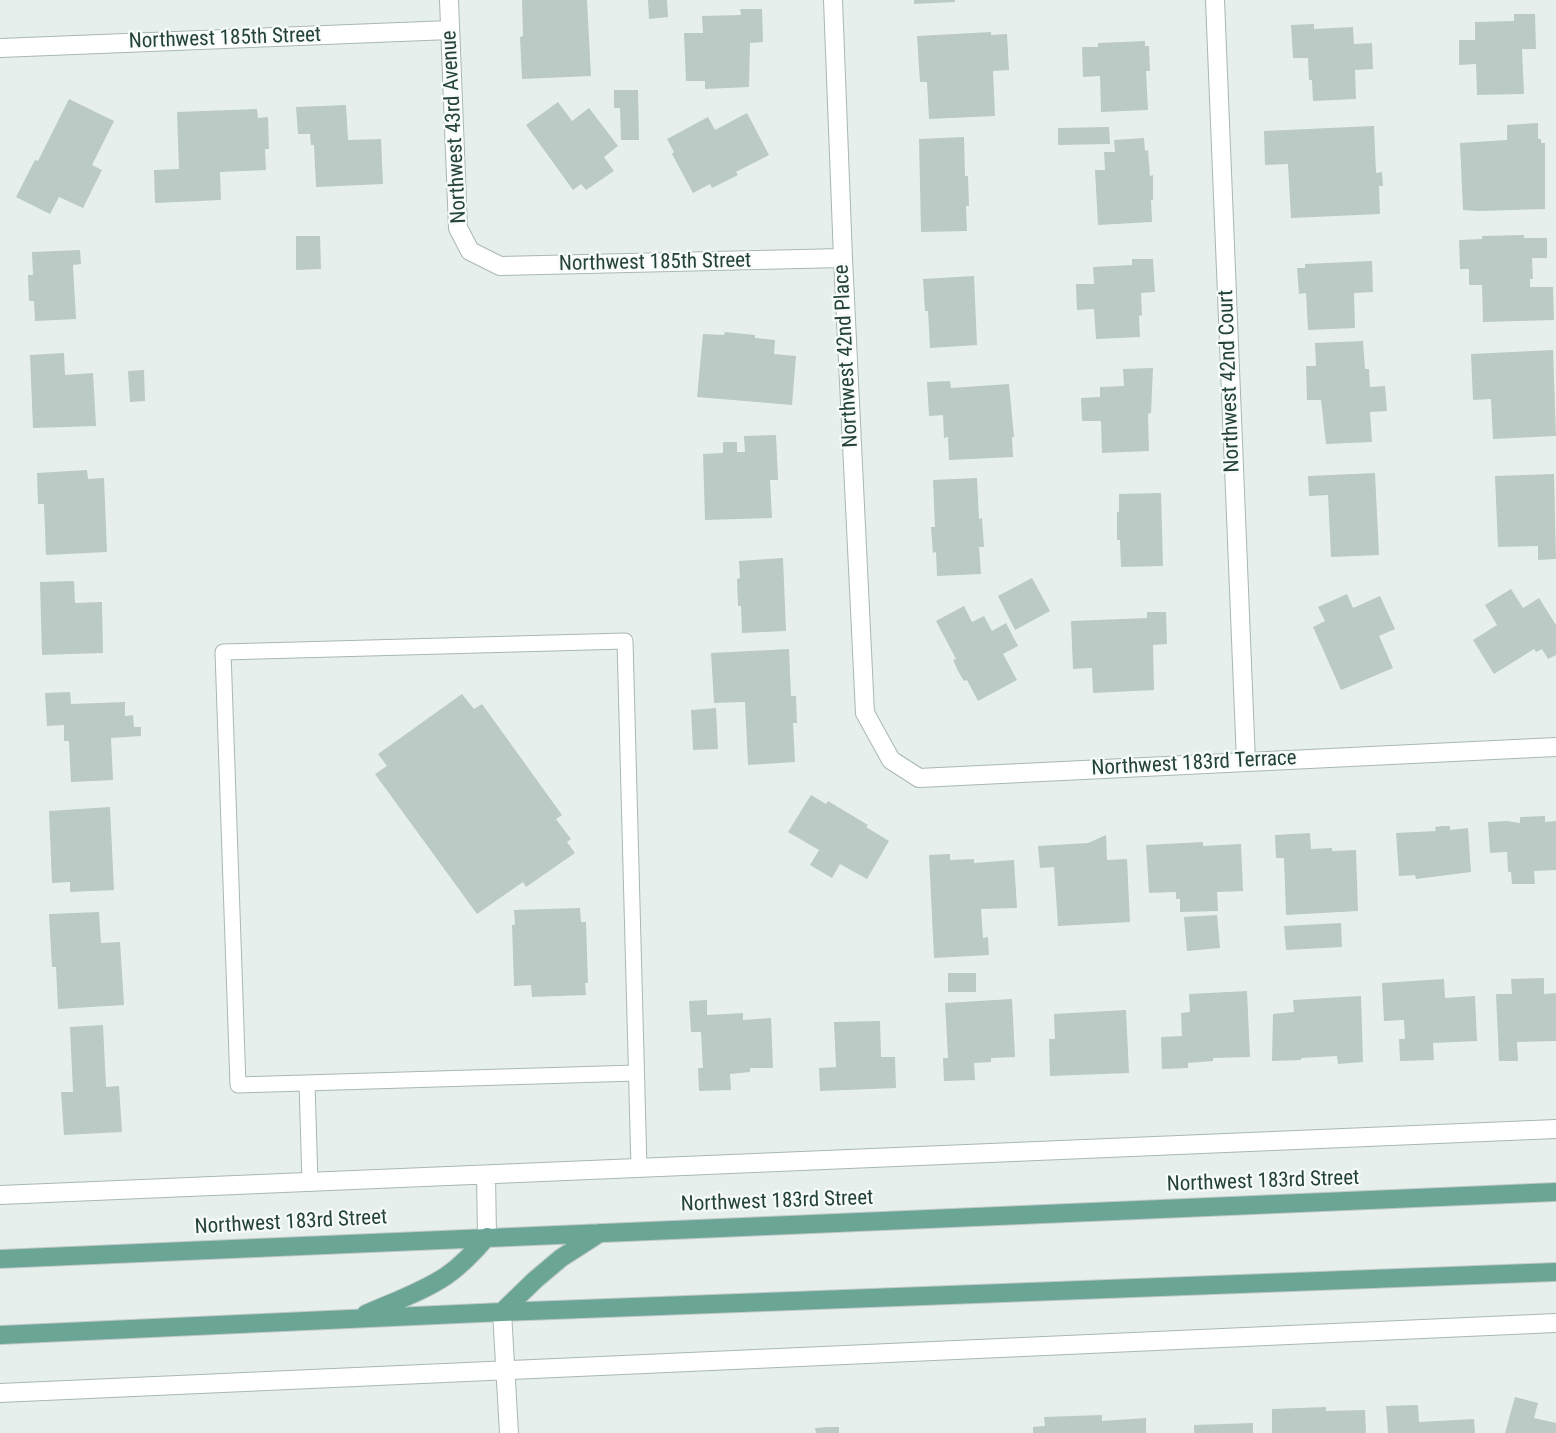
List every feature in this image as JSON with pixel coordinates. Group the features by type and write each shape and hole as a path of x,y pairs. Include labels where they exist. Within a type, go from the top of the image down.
{"main road":[{"name":"Northwest 183rd Street","path":"0,1259 1556,1192"},
{"path":"502,1312 561,1258 602,1232"},
{"path":"356,1318 447,1275 470,1256 487,1237"},
{"path":"0,1335 502,1312 1556,1272"}],"street":[{"name":"Northwest 43rd Avenue","path":"449,0 458,228 470,251"},
{"name":"Northwest 42nd Place","path":"833,0 865,713"},
{"name":"Northwest 42nd Court","path":"1215,0 1246,762"},
{"name":"Northwest 185th Street","path":"0,48 450,30"},
{"name":"Northwest 185th Street","path":"470,251 500,267 843,258"},
{"name":"Northwest 183rd Terrace","path":"865,713 891,760 919,778 1556,747"},
{"path":"0,1195 1556,1130"},
{"path":"486,1175 487,1237"},
{"path":"502,1312 508,1433"},
{"path":"0,1393 1556,1323"}],"lane":[{"path":"636,1073 238,1085 223,652 624,641 639,1168"},
{"path":"307,1083 310,1183"}],"building":[{"path":"522,0 587,0 591,76 522,79 520,37 523,36"},
{"path":"648,0 667,0 668,17 649,19"},
{"path":"914,0 955,0 955,2 914,4"},
{"path":"740,9 762,9 763,42 750,43 749,87 705,89 705,81 686,81 684,33 703,33 702,16 741,15"},
{"path":"1514,14 1535,14 1536,49 1522,49 1524,94 1477,95 1476,64 1459,65 1459,40 1475,40 1475,22 1514,21"},
{"path":"1314,24 1314,29 1353,27 1354,44 1372,43 1373,69 1355,70 1356,99 1313,101 1308,58 1293,58 1291,25"},
{"path":"991,32 991,35 1007,34 1009,70 993,71 995,116 929,119 927,82 920,82 917,36"},
{"path":"1145,41 1145,46 1149,46 1150,71 1146,71 1148,110 1101,112 1100,76 1083,77 1082,47 1098,47 1098,43"},
{"path":"614,90 638,90 639,140 621,140 620,108 614,108"},
{"path":"69,99 114,121 92,165 102,170 83,208 59,197 50,214 16,197 35,160 38,161"},
{"path":"558,102 572,121 589,108 618,146 604,157 614,171 586,190 581,184 573,190 526,125"},
{"path":"346,105 348,140 381,139 383,184 316,187 314,145 311,145 310,134 298,134 296,107"},
{"path":"257,109 258,118 268,117 269,149 265,149 266,170 220,172 221,200 155,203 154,170 179,169 177,112"},
{"path":"747,113 769,155 736,172 738,175 712,188 710,184 693,193 672,154 674,152 667,139 708,117 715,130"},
{"path":"1538,123 1538,139 1541,139 1541,143 1545,143 1545,209 1463,210 1460,143 1507,140 1507,125"},
{"path":"1374,126 1376,173 1382,172 1383,186 1379,186 1380,214 1291,218 1288,164 1265,165 1264,131"},
{"path":"1109,127 1110,144 1058,145 1058,128"},
{"path":"964,137 965,176 968,176 969,206 966,206 967,231 921,232 919,139"},
{"path":"1144,138 1145,151 1148,150 1150,176 1153,175 1152,222 1098,225 1095,170 1105,170 1104,152 1115,152 1114,140"},
{"path":"1524,235 1524,238 1547,238 1547,258 1532,258 1533,279 1530,279 1530,287 1553,287 1554,320 1483,322 1482,285 1469,285 1469,269 1460,269 1459,240 1482,239 1482,236"},
{"path":"296,236 320,236 321,269 296,270"},
{"path":"80,250 81,264 73,265 76,319 35,321 34,301 29,301 28,275 33,275 32,252"},
{"path":"1132,259 1153,259 1155,292 1141,293 1140,337 1096,339 1094,309 1077,310 1076,284 1094,284 1093,267 1132,265"},
{"path":"1372,261 1373,292 1354,293 1355,328 1308,330 1306,293 1299,294 1297,268 1305,268 1305,264"},
{"path":"974,276 977,345 930,348 923,279"},
{"path":"725,332 775,340 774,354 796,356 792,405 697,397 703,334 724,335"},
{"path":"1363,341 1365,369 1369,369 1370,387 1385,386 1387,411 1370,412 1372,442 1326,444 1321,400 1307,400 1306,366 1316,366 1315,343"},
{"path":"1553,350 1556,436 1493,439 1491,399 1473,400 1471,354"},
{"path":"64,353 65,375 93,373 96,426 33,428 30,355"},
{"path":"1153,368 1151,413 1148,414 1149,451 1102,453 1101,421 1082,421 1081,398 1100,397 1100,387 1124,386 1123,369"},
{"path":"144,370 145,401 130,402 128,371"},
{"path":"950,381 951,388 1009,384 1014,437 1012,437 1013,457 949,460 948,437 944,438 943,415 929,416 927,382"},
{"path":"776,435 778,480 770,480 772,518 705,520 703,454 723,453 723,442 737,442 737,452 745,452 744,436"},
{"path":"87,470 88,479 104,478 107,552 46,555 44,504 38,504 37,473"},
{"path":"1375,473 1379,555 1331,557 1328,495 1309,496 1308,476"},
{"path":"1554,474 1556,559 1538,560 1538,546 1498,547 1495,476"},
{"path":"977,478 979,519 982,518 984,547 979,547 981,574 937,576 936,552 933,553 931,527 935,527 933,480"},
{"path":"1161,493 1163,566 1121,567 1120,540 1117,540 1119,494"},
{"path":"783,558 786,631 742,633 741,606 738,606 739,561"},
{"path":"1032,578 1050,611 1015,630 998,596"},
{"path":"74,581 75,603 102,602 103,653 42,655 40,582"},
{"path":"1511,589 1523,608 1539,598 1556,625 1556,655 1548,659 1542,649 1536,652 1534,649 1494,674 1473,640 1497,625 1485,605"},
{"path":"1347,594 1353,608 1380,596 1395,629 1379,636 1393,668 1341,690 1313,627 1325,621 1318,607"},
{"path":"964,606 972,622 984,616 992,631 1006,623 1018,646 1003,654 1017,680 978,701 967,680 964,681 958,671 953,660 956,659 936,621"},
{"path":"1147,612 1166,612 1167,644 1153,645 1154,690 1093,693 1092,668 1073,669 1071,621 1147,618"},
{"path":"789,649 791,696 796,696 797,723 793,723 795,762 748,765 745,702 714,703 711,653"},
{"path":"70,692 71,704 125,702 125,716 133,715 134,727 141,727 141,736 111,738 113,780 71,782 69,741 64,741 64,725 47,726 45,693"},
{"path":"462,694 474,709 482,704 562,815 556,819 571,839 567,842 575,853 526,887 523,882 477,914 375,774 387,766 378,754"},
{"path":"716,708 718,749 693,750 691,710"},
{"path":"811,795 826,804 828,801 868,825 866,827 889,841 867,879 840,864 832,878 810,865 819,850 788,832"},
{"path":"110,807 114,890 70,892 70,882 52,883 49,811"},
{"path":"1545,816 1545,822 1556,821 1556,870 1534,871 1535,884 1512,884 1511,872 1508,872 1507,852 1490,853 1488,822 1520,823 1520,817"},
{"path":"1450,826 1450,830 1468,828 1471,872 1416,879 1415,875 1399,876 1396,833 1436,831 1435,827"},
{"path":"1310,833 1311,849 1356,850 1358,911 1286,915 1284,858 1276,858 1275,835"},
{"path":"1106,835 1107,860 1127,859 1130,922 1058,926 1054,867 1040,868 1038,846 1088,843"},
{"path":"1203,842 1203,846 1241,844 1243,891 1217,892 1218,911 1180,912 1180,899 1176,899 1176,892 1149,893 1146,845"},
{"path":"950,854 950,860 974,859 974,863 1014,860 1017,908 981,909 983,938 988,937 989,955 934,958 929,855"},
{"path":"580,908 581,922 586,922 588,983 585,983 586,995 532,997 531,985 514,986 512,925 515,925 514,910"},
{"path":"99,912 101,943 120,942 124,1005 58,1009 56,967 52,967 49,914"},
{"path":"1217,915 1220,948 1187,951 1184,917"},
{"path":"1341,923 1342,947 1286,950 1284,926"},
{"path":"948,973 976,973 976,992 948,992"},
{"path":"1544,978 1544,994 1556,993 1556,1041 1517,1042 1518,1061 1499,1061 1496,994 1512,994 1511,979"},
{"path":"1444,979 1445,998 1475,996 1477,1041 1433,1043 1434,1060 1400,1061 1399,1039 1405,1039 1404,1020 1384,1021 1382,983"},
{"path":"1247,991 1250,1057 1213,1058 1213,1061 1188,1063 1188,1068 1162,1069 1161,1037 1182,1036 1181,1013 1190,1012 1189,994"},
{"path":"1361,996 1363,1062 1338,1064 1337,1056 1272,1061 1273,1014 1294,1012 1293,1000"},
{"path":"1012,999 1015,1057 991,1058 991,1062 974,1063 975,1080 944,1081 943,1058 948,1058 945,1003"},
{"path":"707,1000 707,1015 743,1013 743,1020 771,1018 773,1068 750,1068 750,1072 730,1074 731,1090 699,1091 698,1068 703,1068 701,1032 691,1032 689,1001"},
{"path":"1126,1010 1129,1073 1050,1076 1049,1039 1055,1039 1054,1014"},
{"path":"880,1021 881,1057 895,1057 896,1088 820,1091 819,1068 836,1067 834,1022"},
{"path":"103,1025 106,1087 119,1086 122,1132 64,1135 61,1092 73,1092 70,1027"},
{"path":"1515,1397 1538,1403 1534,1418 1556,1423 1556,1433 1505,1433"},
{"path":"1418,1405 1419,1422 1474,1419 1475,1433 1388,1433 1386,1406"},
{"path":"1326,1407 1326,1411 1365,1410 1366,1433 1272,1433 1272,1409"},
{"path":"1102,1415 1102,1421 1146,1418 1146,1433 1033,1433 1033,1427 1045,1426 1044,1417"},
{"path":"1253,1423 1253,1433 1194,1433 1194,1425"},
{"path":"839,1427 839,1433 816,1433 815,1428"}]}
